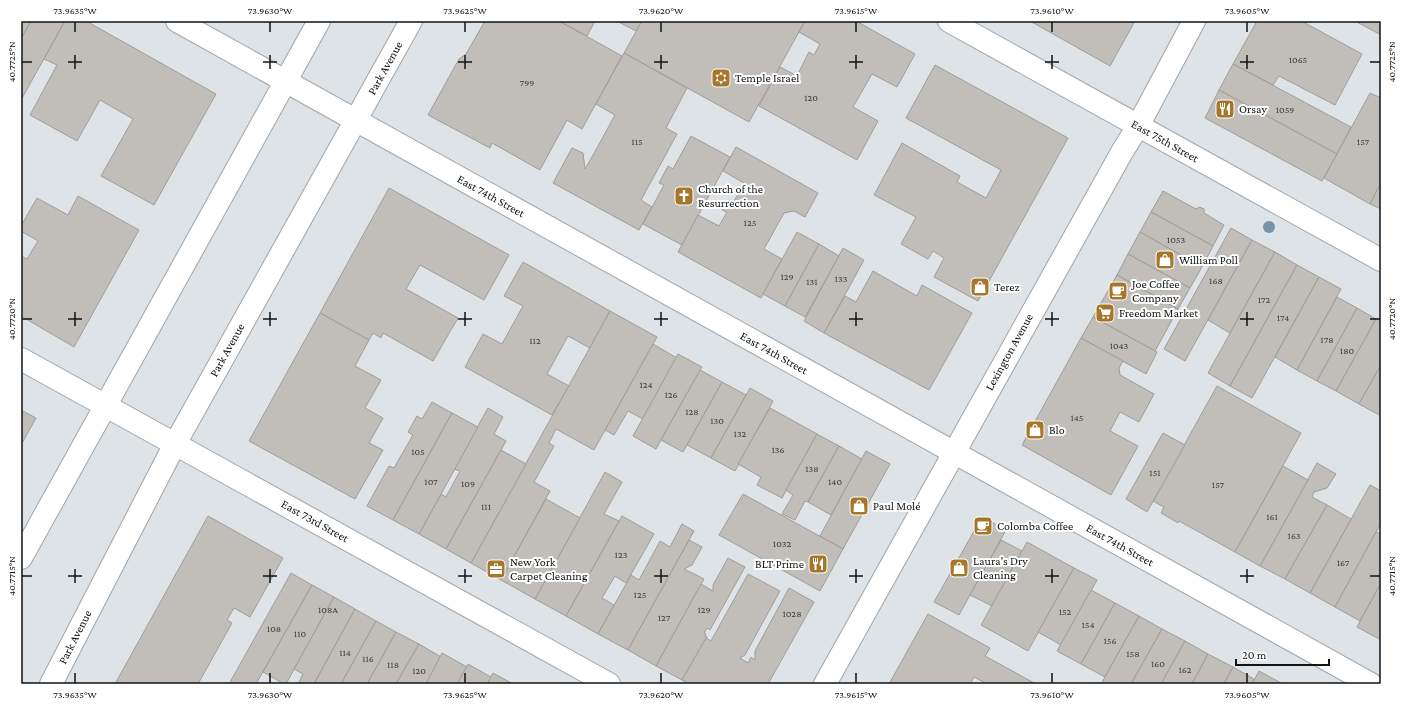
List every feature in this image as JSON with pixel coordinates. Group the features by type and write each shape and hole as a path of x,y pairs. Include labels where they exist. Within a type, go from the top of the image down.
{"street":[{"name":"East 74th Street","path":"177,21 1371,684"},
{"path":"21,558 319,21"},
{"name":"Park Avenue","path":"51,684 175,444 411,21"},
{"name":"East 75th Street","path":"949,21 1381,260"},
{"name":"Lexington Avenue","path":"825,684 1122,152 1138,126 1194,21"},
{"name":"East 73rd Street","path":"21,359 609,684"}],"building":[{"path":"21,21 31,21 21,39"},
{"path":"31,21 65,21 21,100 21,39"},
{"path":"65,21 86,21 216,94 154,205 101,176 133,119 100,100 77,141 30,115 57,65 44,59"},
{"path":"485,21 559,21 622,56 582,129 567,120 540,170 492,143 490,148 428,115 459,59 466,54"},
{"path":"559,21 595,21 587,36"},
{"path":"617,21 642,21 636,31"},
{"name":"Temple Israel","path":"642,21 805,21 749,122 624,53"},
{"path":"805,21 856,21 915,54 897,87 872,74 853,107 878,121 857,160 759,106 780,67 797,76 809,52 814,55 820,44 799,32"},
{"path":"1030,21 1135,21 1110,66"},
{"path":"1257,21 1306,21 1305,23 1362,54 1335,105 1279,76 1273,85 1233,64"},
{"path":"1355,21 1381,21 1381,35"},
{"path":"624,53 687,88 666,128 677,134 641,200 652,207 639,230 553,183 572,148 583,153 585,169 597,148 615,115 596,104"},
{"path":"1233,64 1351,127 1337,154 1219,90"},
{"path":"935,65 1068,138 978,301 934,277 944,258 933,251 928,259 901,244 916,217 874,195 902,143 960,176 957,182 986,198 1001,170 906,118"},
{"path":"1219,90 1337,154 1322,181 1205,118"},
{"path":"1370,93 1381,98 1381,183 1370,204 1324,178"},
{"name":"Church of the Resurrection","path":"691,136 730,157 682,245 643,224 664,185 659,183 668,166 673,169"},
{"path":"736,147 818,193 805,217 794,211 784,213 764,249 782,259 761,298 678,252 698,215 719,226 727,212 722,210 728,200 733,203 744,183 723,171"},
{"path":"1381,183 1381,209 1370,204"},
{"path":"389,188 509,255 484,300 420,265 406,289 458,318 433,361 383,333 381,338 373,333 369,340 320,313"},
{"path":"1163,191 1196,209 1199,207 1204,209 1204,213 1224,225 1213,246 1151,212"},
{"path":"78,196 139,230 74,347 21,316 21,256 27,259 38,241 21,231 21,226 37,198 68,215"},
{"path":"1151,212 1213,246 1202,267 1140,232"},
{"path":"1231,228 1252,240 1185,361 1164,349"},
{"path":"797,232 819,244 785,306 763,294"},
{"path":"1140,232 1202,267 1190,288 1128,254"},
{"path":"1252,240 1275,252 1230,333 1208,320"},
{"path":"819,244 839,256 805,317 785,306"},
{"path":"843,248 864,260 824,333 804,321"},
{"path":"1275,252 1297,265 1230,386 1208,373"},
{"path":"1128,254 1190,288 1178,309 1117,275"},
{"path":"523,262 610,311 590,348 568,336 547,374 569,386 552,415 465,367 483,334 502,344 523,306 504,296"},
{"path":"1297,265 1319,277 1252,398 1230,386"},
{"path":"873,271 917,296 922,285 972,313 929,390 824,333 845,296 856,302"},
{"path":"1117,275 1178,309 1155,351 1093,317"},
{"path":"1319,277 1341,289 1297,370 1275,357"},
{"path":"1337,297 1357,308 1317,381 1297,370"},
{"path":"1357,308 1376,319 1336,391 1317,381"},
{"path":"610,311 657,337 594,450 556,429 549,443 554,446 534,482 550,491 501,580 471,563"},
{"path":"320,313 369,340 355,366 381,380 365,408 383,418 369,443 383,450 355,499 249,441"},
{"path":"1093,317 1157,352 1146,374 1081,338"},
{"path":"1376,319 1381,321 1381,365 1359,404 1336,391"},
{"path":"1081,338 1123,361 1119,368 1120,375 1154,394 1139,422 1120,412 1110,431 1138,446 1111,495 1022,445"},
{"path":"653,344 677,358 643,419 628,411 614,435 605,430"},
{"path":"678,354 702,367 656,449 633,436"},
{"path":"1381,365 1381,416 1359,404"},
{"path":"700,370 722,382 683,452 661,440"},
{"path":"722,382 746,395 711,458 687,445"},
{"path":"1217,386 1301,433 1235,552 1179,521 1178,523 1161,513 1164,507 1153,501"},
{"path":"750,388 773,401 735,471 711,458"},
{"path":"432,402 452,413 393,520 367,506 389,466 394,468 413,435 408,432 417,416 422,419"},
{"path":"488,408 503,417 494,434 506,441 446,549 419,534 441,494 446,497 460,471 454,469"},
{"path":"770,408 817,434 782,498 757,485 761,477 738,464"},
{"path":"21,410 36,418 21,445"},
{"path":"452,413 478,427 419,534 393,520"},
{"path":"1163,433 1185,445 1147,512 1126,499"},
{"path":"817,434 839,446 808,502 805,501 795,520 782,514 793,495 786,490"},
{"path":"839,446 862,459 831,515 808,502"},
{"path":"501,450 526,464 471,563 446,549"},
{"path":"866,451 890,464 843,549 820,536"},
{"path":"1317,463 1336,474 1327,488 1314,492 1312,497 1327,505 1285,579 1260,566"},
{"path":"1283,466 1308,480 1260,566 1235,552"},
{"path":"605,472 622,482 604,514 619,521 566,616 535,599"},
{"path":"1370,485 1381,491 1381,523 1335,607 1310,593"},
{"path":"743,494 843,549 820,591 719,535"},
{"path":"546,499 580,518 535,599 501,580"},
{"path":"1327,505 1351,519 1310,593 1285,579"},
{"path":"208,516 283,558 250,617 234,608 227,620 232,623 198,684 115,684"},
{"path":"622,516 654,534 626,583 615,576 602,598 614,605 598,634 566,616"},
{"path":"982,517 1006,530 959,615 934,602"},
{"path":"682,524 694,531 628,650 598,634 631,575 639,580 660,541 670,547"},
{"path":"1376,532 1381,534 1381,583 1360,621 1335,607"},
{"path":"689,540 702,547 692,565 684,569 704,579 656,666 628,650"},
{"path":"1001,540 1022,551 992,606 970,595"},
{"path":"1027,542 1074,568 1028,651 981,625"},
{"path":"728,558 745,567 710,630 707,628 704,633 707,637 682,680 656,666 701,584 713,591 713,585"},
{"path":"1074,568 1097,580 1061,645 1038,632"},
{"path":"291,573 312,585 256,684 229,684"},
{"path":"748,574 780,591 745,655 740,658 748,663 751,657 755,660 755,651 789,588 814,602 768,684 689,684 682,680 706,638 711,641"},
{"path":"1381,583 1381,640 1357,627"},
{"path":"312,585 334,597 286,684 284,684 263,672"},
{"path":"1091,590 1115,603 1081,664 1057,651"},
{"path":"334,597 355,609 314,684 298,684 303,674 294,669"},
{"path":"1115,603 1139,616 1105,677 1081,664"},
{"path":"355,609 376,621 341,684 314,684"},
{"path":"928,614 990,648 985,656 1036,684 987,684 974,677 970,684 889,684"},
{"path":"1139,616 1162,629 1131,684 1101,684"},
{"path":"376,621 396,632 367,684 341,684"},
{"path":"1162,629 1185,641 1161,684 1131,684"},
{"path":"396,632 419,644 396,684 367,684"},
{"path":"1185,641 1208,654 1192,684 1161,684"},
{"path":"419,644 441,657 426,684 396,684"},
{"path":"442,653 467,667 457,684 426,684"},
{"path":"1208,654 1233,667 1224,684 1192,684"},
{"path":"468,664 491,677 487,684 457,684"},
{"path":"1233,667 1254,679 1252,684 1224,684"},
{"path":"1259,671 1283,684 1252,684"},
{"path":"493,673 513,684 487,684"}],"place":[{"name":"Temple Israel","path":"721,78"},
{"name":"Orsay","path":"1225,109"},
{"name":"Church of the Resurrection","path":"684,196"},
{"name":"William Poll","path":"1165,260"},
{"name":"Terez","path":"980,287"},
{"name":"Joe Coffee Company","path":"1118,291"},
{"name":"Freedom Market","path":"1105,313"},
{"name":"Blo","path":"1035,430"},
{"name":"Paul Molé","path":"859,506"},
{"name":"Colomba Coffee","path":"983,526"},
{"name":"BLT Prime","path":"818,564"},
{"name":"Laura’s Dry Cleaning","path":"959,568"},
{"name":"New York Carpet Cleaning","path":"496,569"}]}
